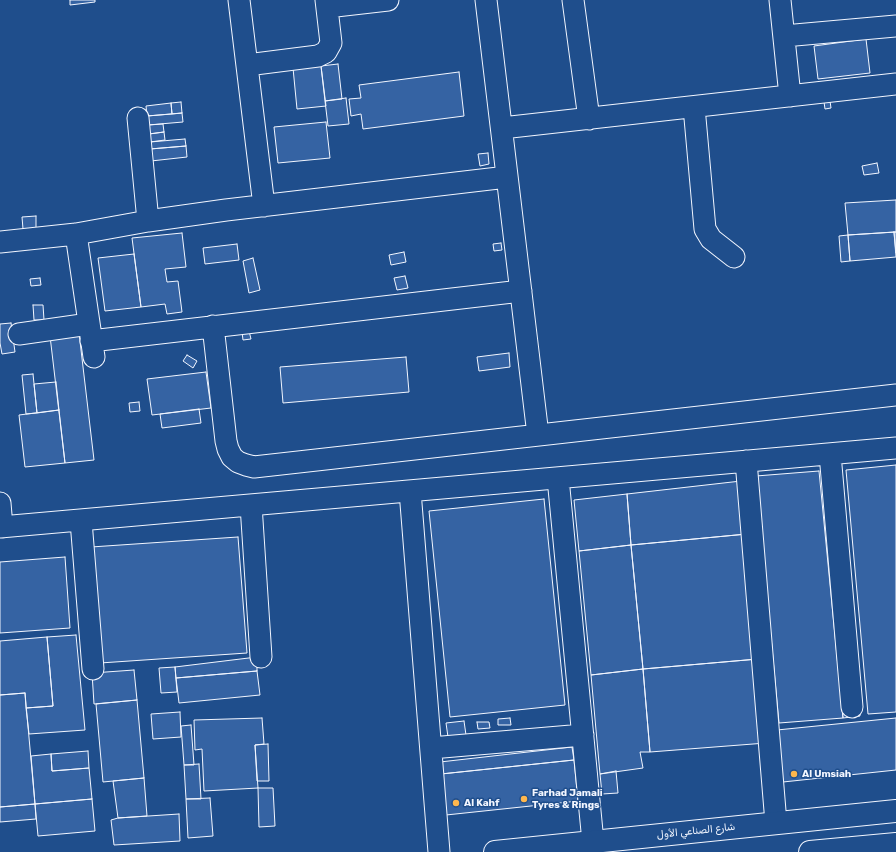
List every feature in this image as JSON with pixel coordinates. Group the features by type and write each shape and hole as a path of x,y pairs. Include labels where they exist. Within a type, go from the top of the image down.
{"main road":[{"name":"شارع الصناعي الأول","path":"495,852 896,811"},
{"path":"810,852 862,849 896,844"}],"street":[{"path":"239,0 264,206"},
{"path":"247,65 318,56 326,52 331,43 327,4 388,0"},
{"path":"486,0 538,435"},
{"path":"573,0 589,119"},
{"path":"780,0 790,96"},
{"path":"784,36 896,26"},
{"path":"502,128 896,84"},
{"path":"694,107 705,229 711,239 734,257"},
{"path":"138,118 148,221"},
{"path":"0,242 76,234 148,221 264,206 507,177"},
{"path":"76,234 91,341"},
{"path":"19,334 91,341 521,291"},
{"path":"213,326 228,449 232,457 238,462 254,466 896,395"},
{"path":"0,502 1,527 896,448"},
{"path":"830,454 852,707"},
{"path":"746,461 776,823"},
{"path":"558,478 593,842"},
{"path":"410,491 439,852"},
{"path":"251,505 261,657"},
{"path":"81,520 93,669"},
{"path":"431,748 583,735"}],"building":[{"path":"70,0 95,0 95,2 70,5"},
{"path":"866,39 870,73 818,79 814,46"},
{"path":"338,64 342,99 325,101 321,66"},
{"path":"321,66 326,106 297,109 293,68"},
{"path":"459,72 464,116 363,129 361,114 351,116 349,99 361,98 359,85"},
{"path":"346,98 349,124 328,126 325,101"},
{"path":"830,101 831,108 825,109 824,102"},
{"path":"181,102 182,113 172,114 171,103"},
{"path":"171,103 172,114 147,116 146,106"},
{"path":"182,113 183,122 148,125 147,116"},
{"path":"326,122 330,158 278,163 274,127"},
{"path":"163,124 164,132 149,134 148,125"},
{"path":"164,132 165,140 150,142 149,134"},
{"path":"185,139 186,146 150,149 150,142"},
{"path":"186,146 187,157 151,161 150,149"},
{"path":"488,153 489,164 480,166 478,154"},
{"path":"877,163 879,173 864,175 862,166"},
{"path":"896,200 896,232 848,235 845,203"},
{"path":"36,216 36,228 23,229 22,217"},
{"path":"894,232 896,257 850,261 848,235"},
{"path":"894,232 896,232 896,253"},
{"path":"182,233 186,267 165,269 167,282 178,281 182,312 167,314 165,304 141,307 132,238"},
{"path":"848,235 850,261 841,262 839,236"},
{"path":"501,243 502,250 494,251 493,244"},
{"path":"237,244 239,260 205,264 203,248"},
{"path":"404,252 406,262 391,265 389,255"},
{"path":"134,254 141,307 105,311 98,258"},
{"path":"253,258 260,290 249,293 243,261"},
{"path":"405,276 408,288 397,290 394,278"},
{"path":"40,278 41,285 31,286 30,279"},
{"path":"33,305 43,305 44,320 34,320"},
{"path":"11,323 15,352 2,354 0,343 0,324"},
{"path":"249,331 251,339 243,340 242,332"},
{"path":"79,333 94,460 65,463 50,336"},
{"path":"509,353 510,367 479,371 477,357"},
{"path":"187,355 197,361 193,368 183,361"},
{"path":"406,357 409,392 283,403 280,367"},
{"path":"206,372 211,408 152,415 147,379"},
{"path":"33,374 37,413 26,414 22,375"},
{"path":"56,382 59,410 37,413 34,384"},
{"path":"139,402 140,411 130,412 129,403"},
{"path":"199,409 201,423 162,428 160,414"},
{"path":"59,410 65,463 25,467 19,415"},
{"path":"896,465 896,712 868,714 846,470"},
{"path":"819,471 843,718 779,723 756,476"},
{"path":"741,481 747,534 631,545 627,494"},
{"path":"627,494 631,545 579,551 574,500"},
{"path":"544,499 565,705 450,717 429,511"},
{"path":"747,534 758,659 643,669 631,545"},
{"path":"238,537 247,653 100,663 91,547"},
{"path":"631,545 643,669 591,675 579,551"},
{"path":"65,557 70,628 0,633 0,562"},
{"path":"76,635 85,730 29,734 26,708 53,706 47,637"},
{"path":"47,637 53,706 26,708 25,693 0,695 0,641"},
{"path":"257,657 257,671 176,678 175,667"},
{"path":"758,659 766,743 650,752 643,669"},
{"path":"175,667 177,692 161,693 159,668"},
{"path":"643,669 650,752 640,752 643,768 600,774 591,675"},
{"path":"134,670 137,700 94,704 92,673"},
{"path":"257,671 260,695 179,703 176,678"},
{"path":"25,693 35,804 0,807 0,695"},
{"path":"137,700 144,778 103,782 96,704"},
{"path":"859,708 860,716 843,718 842,709"},
{"path":"180,712 181,737 153,739 151,714"},
{"path":"262,718 264,744 255,745 258,788 204,791 202,749 195,750 194,720"},
{"path":"510,718 511,725 498,725 498,719"},
{"path":"896,718 896,770 783,782 777,730"},
{"path":"464,721 466,735 448,737 446,723"},
{"path":"477,722 489,722 490,728 478,729"},
{"path":"191,725 194,765 184,765 181,726"},
{"path":"268,744 269,781 257,781 255,745"},
{"path":"572,747 574,760 441,774 440,762"},
{"path":"88,751 89,768 52,771 51,754"},
{"path":"51,754 52,771 89,768 92,799 35,804 31,756"},
{"path":"574,760 578,801 446,815 441,774"},
{"path":"199,764 201,799 186,799 184,765"},
{"path":"616,771 618,793 602,794 600,774"},
{"path":"144,778 147,816 118,818 113,781"},
{"path":"258,788 273,788 275,826 259,827"},
{"path":"210,798 213,836 188,838 186,799"},
{"path":"92,799 95,831 38,836 35,804"},
{"path":"35,804 36,819 0,822 0,807"},
{"path":"179,814 180,841 114,845 111,820 118,818"}],"place":[{"name":"Al Umsiah","path":"794,774"},
{"name":"Farhad Jamali Tyres & Rings","path":"524,799"},
{"name":"Al Kahf","path":"456,803"}]}
